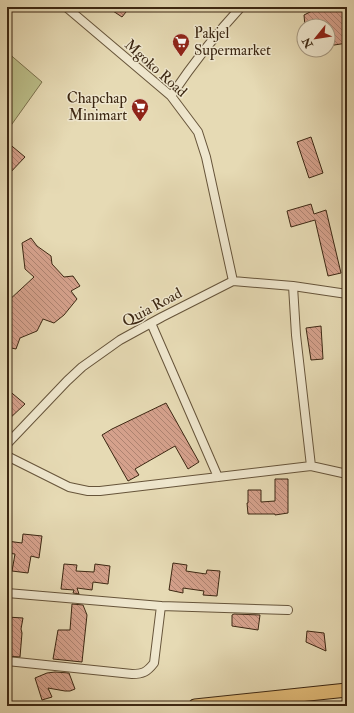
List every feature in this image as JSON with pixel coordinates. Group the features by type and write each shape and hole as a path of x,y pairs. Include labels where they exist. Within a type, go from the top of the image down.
{"highway":[{"path":"195,706 347,690"}],"street":[{"name":"Mgoko Road","path":"66,7 171,96 198,132 206,157 233,281"},
{"path":"171,96 208,45 241,7"},
{"path":"233,281 293,286 347,294"},
{"name":"Quia Road","path":"7,444 82,367 120,340 233,281"},
{"path":"293,286 296,335 311,466"},
{"path":"151,323 218,477"},
{"path":"7,456 70,487 88,491 100,491 311,466 347,474"},
{"path":"7,593 161,606 288,610"},
{"path":"7,661 140,674 148,670 154,663 161,606"}],"green space":[{"path":"7,52 42,82 7,131"}],"building":[{"path":"107,7 130,7 122,17"},
{"path":"320,7 347,7 347,43 336,45 336,18 304,18 304,15"},
{"path":"311,137 323,173 309,178 297,142"},
{"path":"7,142 25,157 7,176"},
{"path":"311,204 314,214 326,210 341,273 328,276 315,220 291,227 287,211"},
{"path":"31,238 37,246 51,256 52,264 64,277 73,276 80,286 71,291 77,299 64,315 54,323 43,319 37,331 20,338 16,349 7,347 7,302 34,277 25,269 22,243"},
{"path":"321,326 323,359 311,360 306,328"},
{"path":"7,389 25,404 7,421"},
{"path":"166,403 199,462 188,469 175,446 135,469 139,475 128,481 102,435"},
{"path":"275,479 288,479 288,513 275,515 248,514 248,490 261,490 261,502 275,501"},
{"path":"23,534 42,536 39,558 31,556 28,573 12,571 15,554 7,553 7,541 22,543"},
{"path":"173,563 187,565 186,571 206,574 207,570 220,571 217,596 203,595 204,591 183,588 183,593 169,590"},
{"path":"64,564 77,565 76,571 94,572 95,564 110,566 108,584 93,582 92,590 77,588 79,594 73,593 74,590 61,589"},
{"path":"72,604 83,605 87,615 82,662 53,659 58,630 70,630"},
{"path":"232,615 260,615 258,630 232,626"},
{"path":"7,617 23,618 20,657 7,656"},
{"path":"307,631 324,633 326,651 306,642"},
{"path":"47,673 69,673 75,689 65,691 48,688 52,697 42,700 35,678"}],"place":[{"name":"Pakjel Supermarket","path":"181,57"},
{"name":"Chapchap Minimart","path":"140,122"}]}
